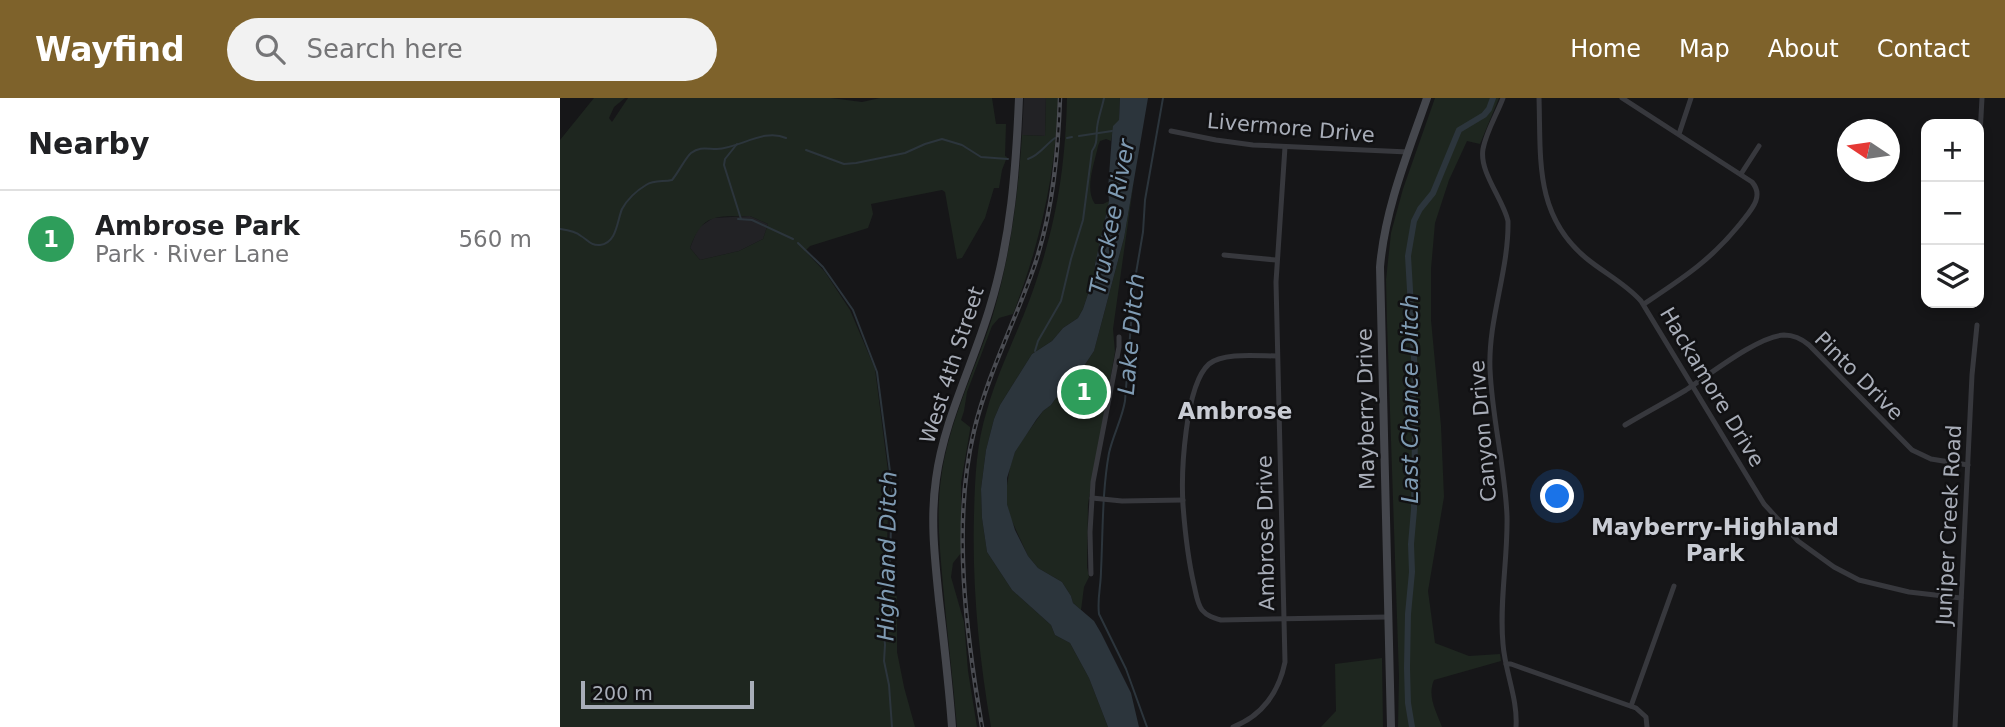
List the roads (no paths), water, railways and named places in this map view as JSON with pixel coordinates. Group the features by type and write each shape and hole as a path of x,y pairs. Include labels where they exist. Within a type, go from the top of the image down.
{"main road":[{"name":"West 4th Street","path":"952,727 934,549 934,495 947,428 983,329 1003,254 1013,192 1019,98"},
{"name":"Mayberry Drive","path":"1391,727 1380,267 1388,217 1427,98"}],"street":[{"name":"Canyon Drive","path":"1503,98 1483,154 1508,221 1490,363 1507,513 1502,609 1503,646 1515,705 1516,727"},
{"name":"Hackamore Drive","path":"1539,98 1542,185 1557,223 1585,258 1625,285 1644,304 1764,504 1810,551 1846,574 1875,585 1926,595 1961,598"},
{"path":"1622,98 1741,174 1755,185 1758,193 1757,200 1745,218 1711,257 1644,304"},
{"path":"1679,134 1691,98"},
{"path":"1981,119 1982,98"},
{"name":"Livermore Drive","path":"1171,131 1237,144 1409,152"},
{"path":"1741,174 1759,146"},
{"name":"Ambrose Drive","path":"1233,727 1261,710 1277,689 1285,662 1276,260 1285,147"},
{"path":"1224,255 1276,260"},
{"name":"Juniper Creek Road","path":"1955,727 1972,375 1977,325"},
{"name":"Pinto Drive","path":"1692,385 1764,341 1784,335 1797,337 1809,345 1912,450 1931,459 1968,464"},
{"path":"1091,574 1090,533 1119,337"},
{"path":"1278,356 1223,358 1211,363 1202,373 1195,391 1188,421 1183,500 1190,567 1200,606 1204,612 1221,620 1388,617"},
{"path":"1625,425 1692,385"},
{"path":"1095,498 1183,500"},
{"path":"1631,706 1674,586"},
{"path":"1506,664 1640,710 1646,717 1647,727"}],"water":[{"name":"Truckee River","path":"1120,98 1148,98 1124,238 1094,351 1051,405 1043,411 1015,452 1007,478 1007,504 1015,530 1028,556 1038,568 1062,582 1073,603 1094,621 1131,693 1139,727 1108,727 1089,678 1070,643 1055,635 1051,625 1012,590 987,552 981,489 986,450 1000,405 1032,354 1052,341 1063,328 1078,318 1083,309 1094,276 1109,201 1112,135 1113,126 1119,120"}],"waterway":[{"path":"1035,351 1061,301 1083,220 1092,151 1096,143 1104,98"},
{"name":"Lake Ditch","path":"1147,727 1126,669 1099,614 1098,603 1107,468 1125,401 1134,285 1143,232 1145,200 1163,98"},
{"name":"Last Chance Ditch","path":"1412,727 1407,668 1414,510 1415,429 1412,405 1415,375 1408,256 1414,221 1433,193 1459,130 1484,115 1493,98"},
{"name":"Truckee River","path":"1079,136 1112,131"},
{"path":"560,229 576,233 594,245 606,243 616,231 626,202 649,183 672,180 694,151 726,148 769,135 786,138"},
{"path":"1067,138 1072,137"},
{"path":"1028,159 1055,138"},
{"path":"806,150 844,164 905,153 942,139 962,145 981,157 1008,159"},
{"path":"737,144 725,159 724,165 741,219"},
{"name":"Highland Ditch","path":"738,219 752,220 793,239"},
{"name":"Highland Ditch","path":"798,243 823,267 853,310 877,372 892,487 890,564 883,619 884,661 892,727"}],"railway":[{"path":"982,727 971,655 964,579 967,466 980,409 1042,241 1054,180 1060,98"}],"place":[{"name":"Ambrose Park","path":"1084,392"}],"district":[{"name":"Ambrose","path":"1235,411"},
{"name":"Mayberry-Highland Park","path":"1715,540"}]}
